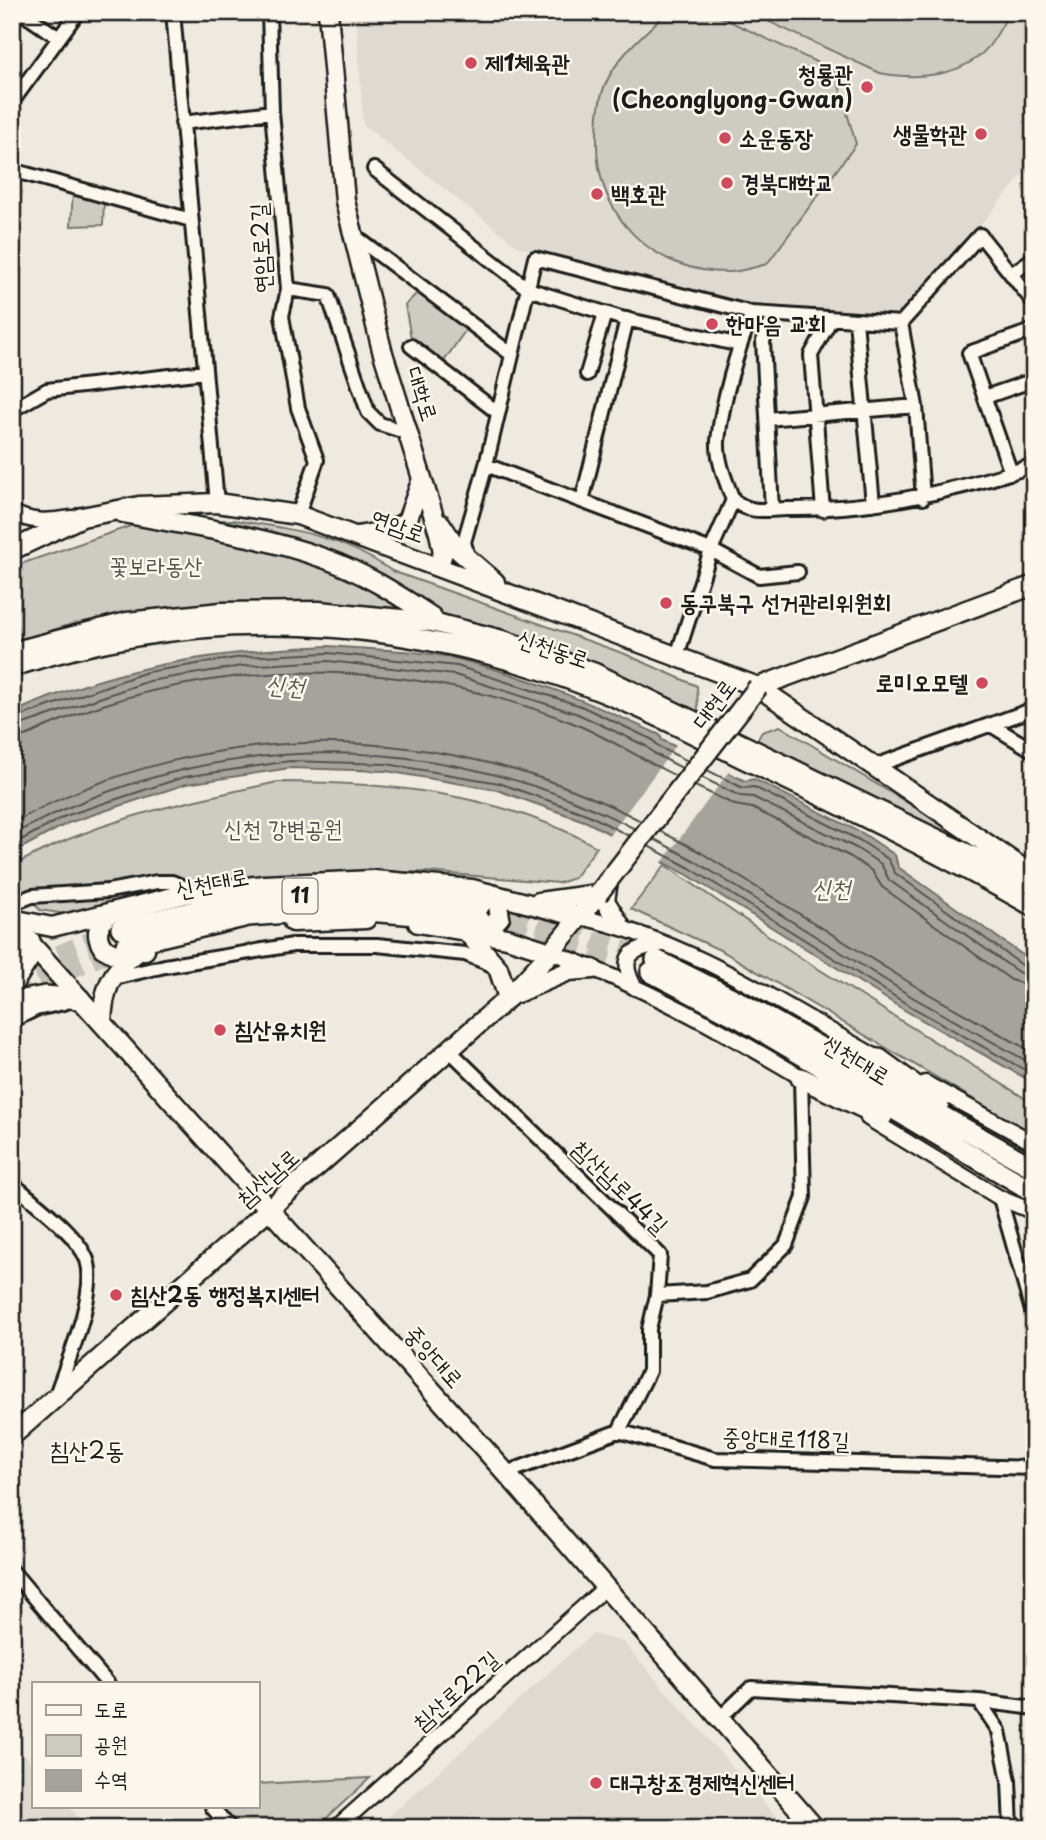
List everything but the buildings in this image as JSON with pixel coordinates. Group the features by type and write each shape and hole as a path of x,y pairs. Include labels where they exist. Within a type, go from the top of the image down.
{"highway":[{"name":"신천대로","path":"123,934 248,916 342,909 479,912"},
{"path":"12,985 28,960 30,941"},
{"name":"신천대로","path":"657,959 736,1000 1034,1168"},
{"name":"신천대로","path":"657,959 741,1019 1034,1192"},
{"path":"12,1002 45,996 80,999"},
{"path":"879,1059 1008,1154"},
{"path":"802,1078 1003,1176"}],"main road":[{"name":"대학로","path":"328,12 340,164 352,234 375,326 422,479 439,521 443,552 439,568"},
{"path":"357,536 391,530 407,521 422,479"},
{"name":"연암로","path":"12,550 82,517 139,506 217,503 298,515 758,687 1034,876"},
{"path":"113,511 263,541 324,558 383,584 432,617 432,630"},
{"path":"439,521 457,550 509,593"},
{"name":"대현로","path":"551,952 604,892 758,687 1034,585"},
{"name":"신천동로","path":"12,652 127,622 221,612 319,611 506,642 595,673 1034,886"},
{"name":"신천동로","path":"12,667 55,653 192,628 320,626 432,630 485,652 591,688 854,812 1034,907"},
{"path":"12,921 52,928 123,934 196,892 264,885 374,880 479,912 515,940 551,952"},
{"path":"479,912 604,892 620,925"},
{"path":"532,902 580,916"},
{"path":"479,912 508,998 569,971 593,969"},
{"name":"중앙대로","path":"12,921 506,1473 816,1828"},
{"path":"102,1023 104,1000 110,979 119,964 123,934"},
{"name":"침산남로","path":"12,1436 508,998 551,952"}],"street":[{"path":"21,12 59,38"},
{"path":"12,102 78,12"},
{"path":"173,12 217,503"},
{"name":"연암로2길","path":"270,12 272,112 288,289 282,316 295,395 317,460 298,515"},
{"path":"182,123 272,112"},
{"path":"374,169 528,289 627,319 740,345"},
{"path":"12,170 191,220"},
{"path":"352,234 511,354"},
{"path":"901,323 980,235 1013,273 1034,303"},
{"path":"470,562 464,542 486,465 535,258 752,313 901,323"},
{"path":"1013,273 1034,258"},
{"path":"288,289 328,295 368,412 380,424 408,433"},
{"path":"587,374 605,313"},
{"path":"752,313 740,345 718,443 721,467 733,500 748,511 823,510 923,498 1034,465"},
{"path":"772,509 763,341 774,315"},
{"path":"582,501 627,319"},
{"path":"823,510 811,355 831,319"},
{"path":"856,321 873,503"},
{"path":"901,323 916,406 923,498"},
{"path":"1010,473 969,353 1034,330"},
{"name":"대학로","path":"411,346 497,412"},
{"path":"12,410 47,390 205,372"},
{"path":"985,397 1034,380"},
{"path":"767,419 916,406"},
{"path":"486,465 711,550 759,576 799,572"},
{"path":"677,656 711,550 733,500"},
{"path":"12,512 26,520 43,522 82,517"},
{"path":"439,521 461,528 469,523"},
{"path":"872,767 1034,709"},
{"path":"991,724 1034,751"},
{"path":"12,904 32,896 97,893 157,882 172,882 196,892"},
{"path":"580,916 620,925 657,959"},
{"path":"110,979 165,965 293,945 377,945 465,954 498,968"},
{"path":"635,989 626,973 628,957 638,947 657,959 753,984 879,1059 1034,1143"},
{"path":"551,952 635,989 748,1046 1000,1198 1034,1213"},
{"path":"12,1021 36,1009 80,999"},
{"name":"침산남로44길","path":"449,1050 660,1255 657,1295 649,1328 649,1371 619,1431"},
{"path":"657,1295 707,1292 750,1280 786,1245 804,1197 802,1078"},
{"path":"14,1187 73,1239 87,1261 88,1285 82,1314 55,1399"},
{"path":"1000,1198 1034,1318"},
{"path":"506,1473 619,1431"},
{"name":"중앙대로118길","path":"619,1431 715,1459 1034,1468"},
{"path":"12,1572 106,1682"},
{"name":"침산로22길","path":"337,1828 606,1587"},
{"path":"720,1717 751,1688 979,1701 1034,1708"},
{"path":"979,1701 999,1731 1009,1781 1011,1828"},
{"path":"213,1808 230,1828"}],"shaded area":[{"name":"경북대학교","path":"356,12 1034,12 1034,161 900,322 825,317 747,305 519,247 363,125"},
{"path":"592,1634 623,1642 786,1828 376,1828"},
{"path":"12,1741 32,1764 32,1808 70,1808 88,1828 12,1828"}],"green space":[{"name":"소운동장","path":"668,12 710,12 835,71 856,144 767,264 731,272 703,270 677,263 654,251 634,235 618,215 606,192 599,166 597,138 603,91 610,74 624,55"},
{"path":"748,12 1010,12 989,46 967,64 939,74 909,76 880,73"},
{"path":"73,191 104,200 103,225 71,226"},
{"path":"418,292 467,328 442,364 412,344 405,305"},
{"name":"꽃보라동산","path":"234,520 297,531 336,542 392,571 625,654 697,686 698,712 606,672 447,618 135,613 72,624 12,643 12,567 145,521"},
{"path":"780,726 1014,867 756,742 762,732"},
{"name":"신천 강변공원","path":"278,782 401,788 442,794 522,814 597,847 574,878 559,883 427,872 304,874 161,891 66,914 40,910 12,878 12,866 45,849 110,824 175,805"},
{"path":"665,865 801,958 1034,1104 1034,1135 722,951 631,909"},
{"path":"370,1778 316,1828 230,1828 213,1808 259,1808 259,1784"}],"water":[{"name":"신천","path":"328,646 445,656 537,683 660,735 662,740 745,781 754,779 864,834 895,855 898,867 1034,963 1034,1083 906,1011 686,874 587,822 497,790 386,771 290,768 186,784 68,823 12,853 12,713 90,683 128,672 205,657"}],"pier":[{"path":"677,744 730,770 661,864 608,837"}],"tunnel":[{"path":"483,905 656,960"},
{"path":"480,920 612,960"},
{"path":"32,966 121,928"},
{"path":"12,994 124,946"}],"place":[{"name":"제1체육관","path":"471,63"},
{"name":"청룡관 (Cheonglyong-Gwan)","path":"867,87"},
{"name":"생물학관","path":"981,134"},
{"name":"소운동장","path":"725,138"},
{"name":"경북대학교","path":"727,183"},
{"name":"백호관","path":"597,194"},
{"name":"한마음 교회","path":"712,324"},
{"name":"동구북구 선거관리위원회","path":"666,603"},
{"name":"로미오모텔","path":"982,683"},
{"name":"침산유치원","path":"220,1030"},
{"name":"침산2동 행정복지센터","path":"116,1295"},
{"name":"대구창조경제혁신센터","path":"596,1783"}],"district":[{"name":"침산2동","path":"87,1451"}]}
